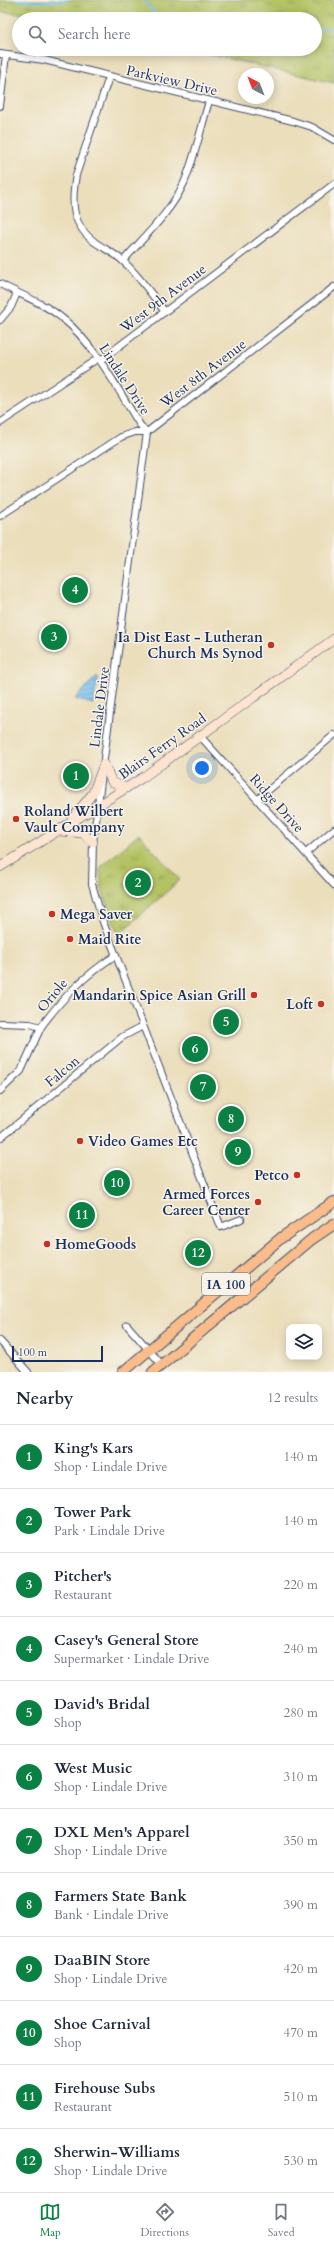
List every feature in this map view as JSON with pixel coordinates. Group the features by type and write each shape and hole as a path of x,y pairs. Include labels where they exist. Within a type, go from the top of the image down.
{"highway":[{"name":"IA 100","path":"123,1372 281,1238 334,1202"},
{"name":"IA 100","path":"153,1372 312,1240 334,1224"}],"main road":[{"name":"Blairs Ferry Road","path":"0,867 126,788 200,737 334,638"},
{"path":"104,764 112,782 126,788"},
{"path":"67,825 93,793 104,764"},
{"path":"59,831 83,833 93,842"}],"street":[{"path":"0,106 3,54"},
{"name":"Parkview Drive","path":"17,56 44,60 312,127 334,140"},
{"path":"109,77 76,175 74,187 75,215 80,229 123,261 139,277 165,312"},
{"path":"123,261 171,204 183,184 194,155 209,101"},
{"name":"West 9th Avenue","path":"0,423 97,359 102,359 334,184"},
{"name":"Lindale Drive","path":"0,284 44,306 62,318 88,346 140,425 147,432 136,500 99,806 93,842 91,869 95,898 143,1026 222,1227 241,1218"},
{"name":"West 8th Avenue","path":"0,516 121,437 135,432 147,432 334,288"},
{"path":"0,320 18,293"},
{"path":"258,799 334,735"},
{"name":"Ridge Drive","path":"200,737 258,799 334,885"},
{"path":"306,853 334,829"},
{"name":"Oriole","path":"0,1023 30,1024 41,1027 59,1003 78,982 116,955"},
{"name":"Falcon","path":"0,1138 122,1037 143,1026"},
{"path":"0,1091 21,1071 41,1027"},
{"path":"127,1325 162,1364"},
{"path":"0,1341 28,1372"}],"green space":[{"path":"0,0 334,0 334,83 274,69 274,68 216,56 322,56 322,12 0,12"},
{"path":"139,834 180,880 118,935 101,887 100,868"}],"water":[{"path":"97,676 98,678 93,704 75,699"}],"waterway":[{"path":"17,0 36,2 68,0"},
{"path":"143,0 154,12"},
{"path":"322,29 334,29"}],"place":[{"name":"Casey's General Store","path":"75,590"},
{"name":"Pitcher's","path":"54,637"},
{"name":"Ia Dist East - Lutheran Church Ms Synod","path":"271,645"},
{"name":"King's Kars","path":"76,776"},
{"name":"Roland Wilbert Vault Company","path":"16,819"},
{"name":"Tower Park","path":"138,883"},
{"name":"Mega Saver","path":"52,914"},
{"name":"Maid Rite","path":"70,939"},
{"name":"Mandarin Spice Asian Grill","path":"254,995"},
{"name":"Loft","path":"321,1004"},
{"name":"David's Bridal","path":"226,1022"},
{"name":"West Music","path":"195,1049"},
{"name":"DXL Men's Apparel","path":"203,1087"},
{"name":"Farmers State Bank","path":"231,1119"},
{"name":"Video Games Etc","path":"80,1141"},
{"name":"DaaBIN Store","path":"238,1152"},
{"name":"Petco","path":"297,1175"},
{"name":"Shoe Carnival","path":"117,1183"},
{"name":"Armed Forces Career Center","path":"258,1202"},
{"name":"Firehouse Subs","path":"82,1215"},
{"name":"HomeGoods","path":"47,1244"},
{"name":"Sherwin-Williams","path":"198,1253"}]}
